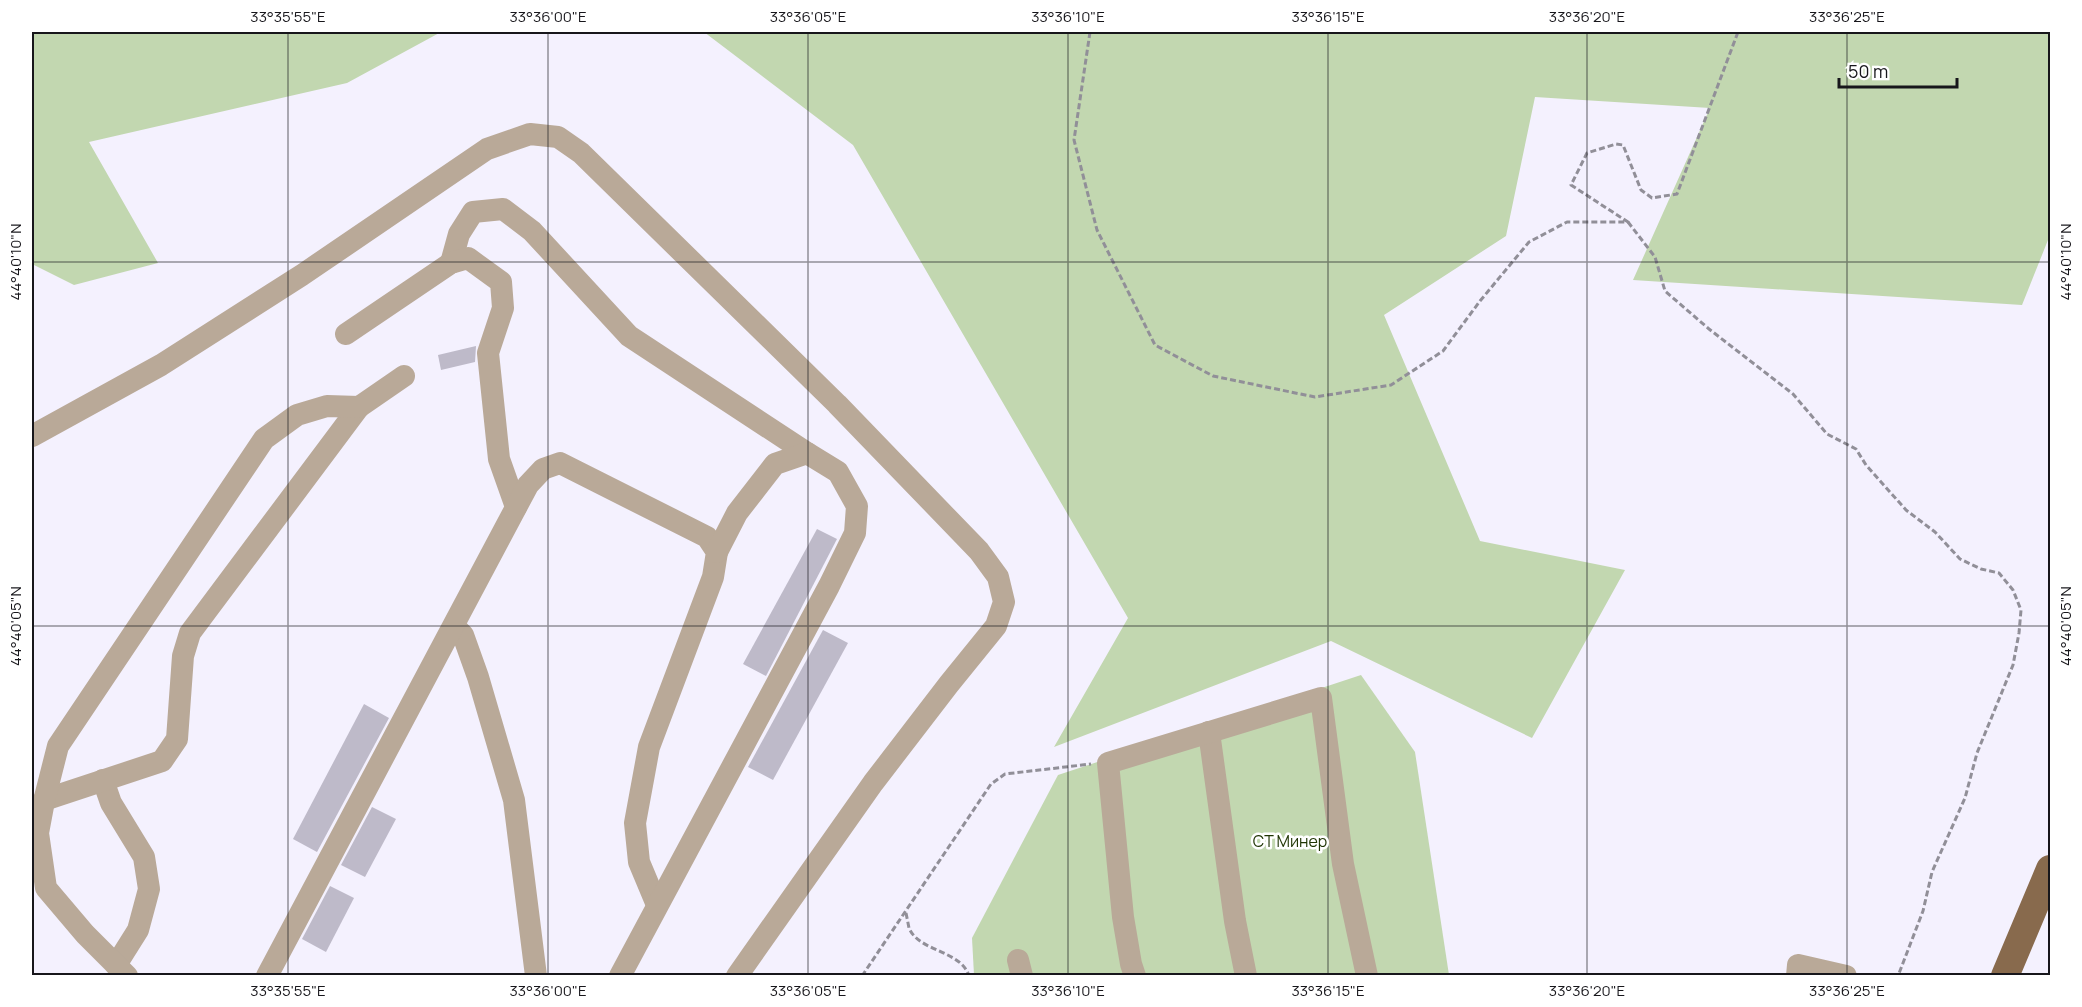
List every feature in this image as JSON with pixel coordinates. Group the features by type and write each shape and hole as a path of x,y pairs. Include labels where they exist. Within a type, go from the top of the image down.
{"main road":[{"path":"2005,975 2050,869"}],"lane":[{"path":"32,436 161,365 302,275 487,149 530,134 558,137 581,153 837,404 979,551 998,577 1004,602 996,626 873,783 737,975"},
{"path":"451,263 459,234 472,212 503,209 532,231 629,336 838,472 857,506 855,533 829,586 620,975"},
{"path":"346,334 451,263 468,258 501,282 503,308 488,353 499,459 516,507"},
{"path":"44,800 162,761 177,739 183,656 190,633 359,406 404,376"},
{"path":"103,780 111,803 144,857 149,889 138,930 122,970 85,934 46,888 38,833 58,746 264,438 297,415 327,406 359,406"},
{"path":"657,905 639,862 635,823 649,747 713,577 717,552 737,513 775,464 807,453"},
{"path":"267,975 528,485 543,469 560,463 707,537 717,552"},
{"path":"454,626 463,635 478,677 514,800 536,975"},
{"path":"1135,975 1123,917 1108,764 1321,698 1342,864 1367,975"},
{"path":"1209,732 1235,921 1246,975"},
{"path":"1797,975 1798,965 1846,975"}],"path":[{"path":"1090,32 1074,140 1097,230 1155,345 1213,376 1315,397 1391,385 1443,351 1480,301 1529,242 1567,222 1628,222"},
{"path":"1738,32 1677,194 1652,198 1641,190 1623,145 1616,144 1587,153 1571,185 1628,222 1654,257 1665,291 1709,329 1793,394 1827,434 1856,449 1866,465 1906,510 1935,532 1960,559 1981,569 2000,573 2013,590 2021,610 2013,665 1977,753 1965,798 1932,872 1923,911 1898,975"},
{"path":"862,975 991,784 1005,774 1055,767 1108,764"},
{"path":"906,912 909,929 916,938 963,964 969,975"}],"green space":[{"path":"32,32 441,32 347,83 89,142 158,263 74,285 32,264"},
{"path":"704,32 2050,32 2050,235 2022,305 1633,280 1710,108 1535,97 1506,236 1384,315 1480,541 1625,570 1532,738 1331,641 1054,747 1128,618 853,145"},
{"name":"СТ Минер","path":"1361,675 1415,752 1449,975 974,975 972,938 1058,775"}],"building":[{"path":"476,346 475,362 441,370 438,355"},
{"path":"817,529 837,539 766,676 743,664"},
{"path":"823,630 848,643 773,780 748,767"},
{"path":"364,704 389,718 317,852 293,839"},
{"path":"372,807 396,819 365,877 341,865"},
{"path":"330,886 354,898 326,952 302,939"}]}
